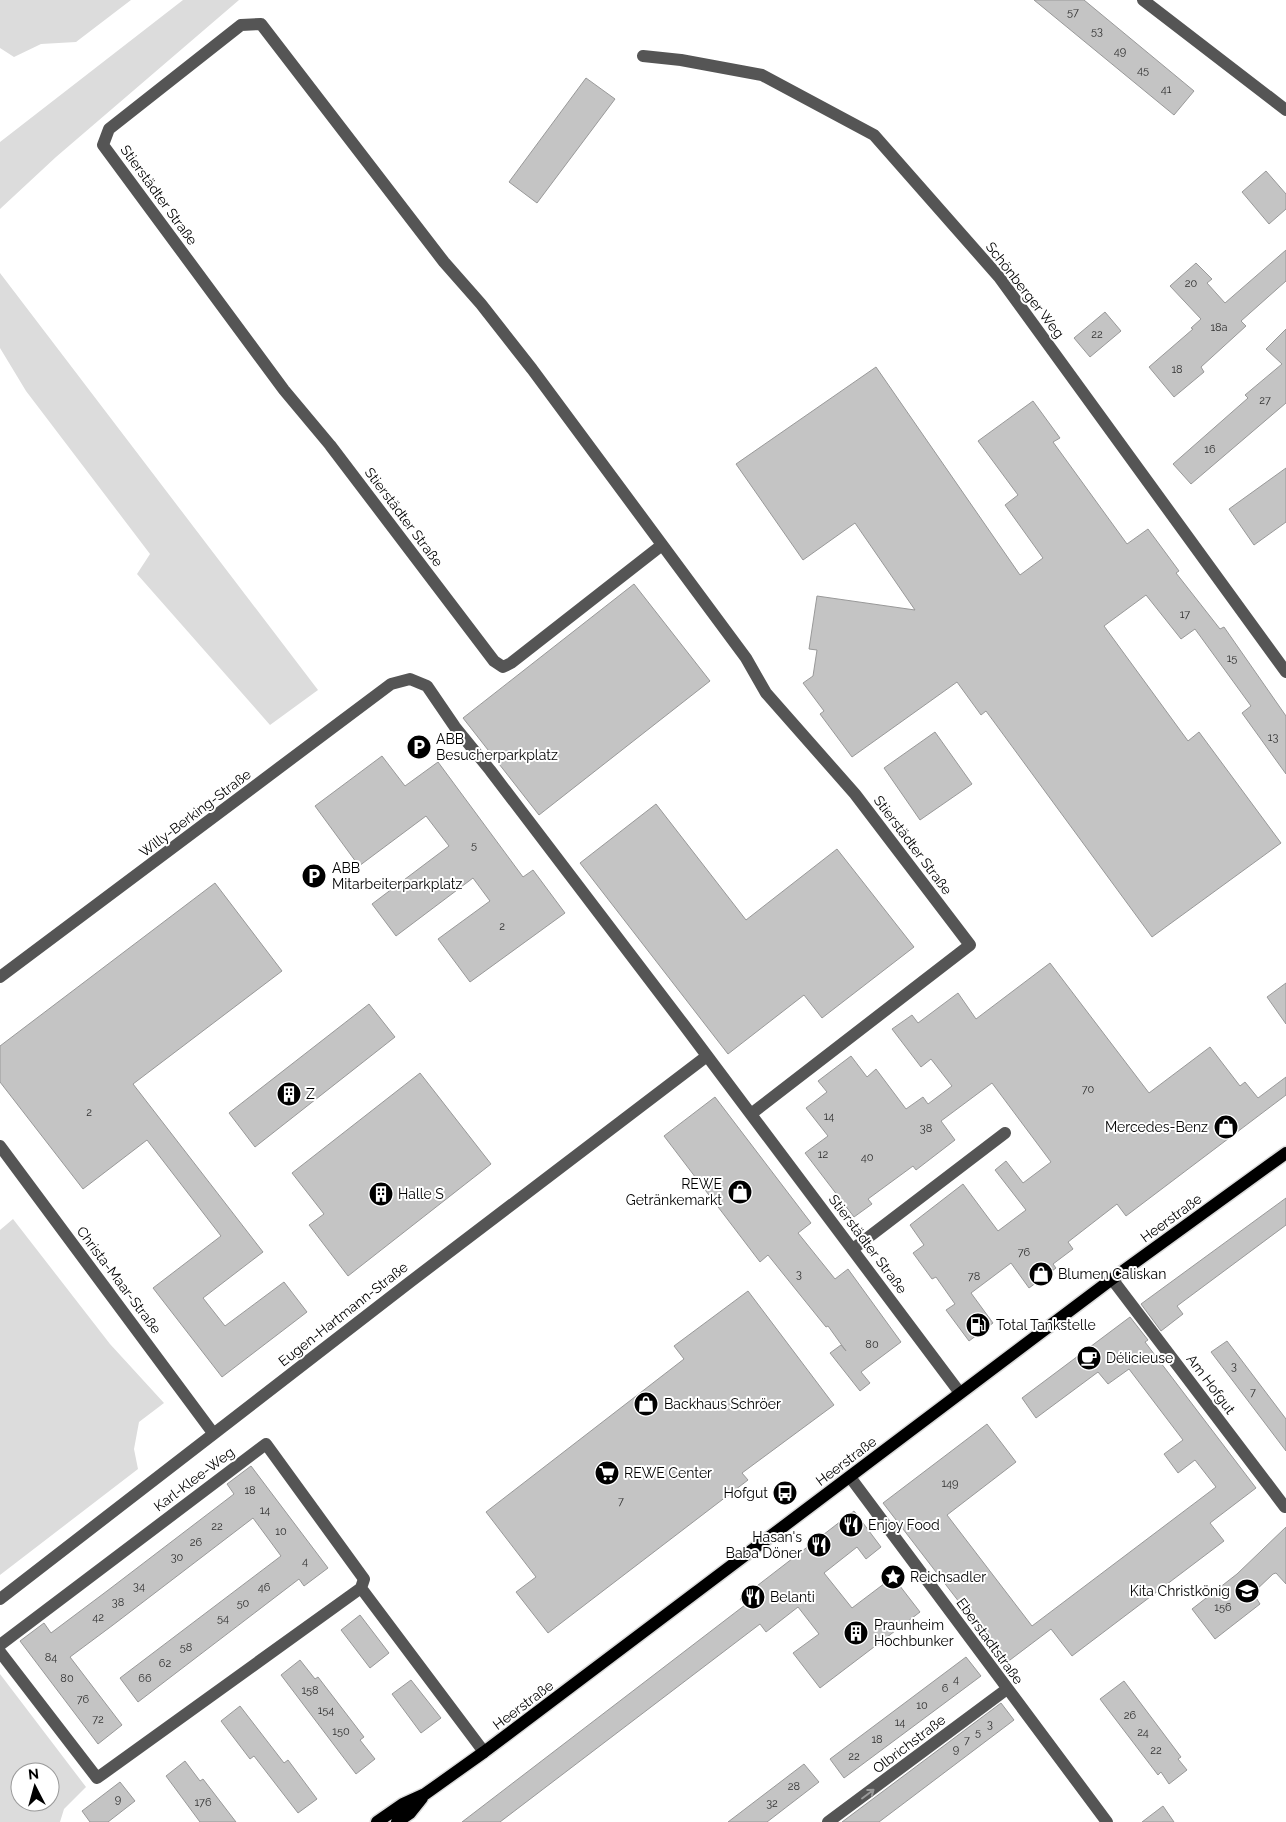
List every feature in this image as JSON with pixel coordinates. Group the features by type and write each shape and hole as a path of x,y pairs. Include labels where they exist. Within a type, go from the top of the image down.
{"main road":[{"name":"Heerstraße","path":"377,1822 403,1804 425,1794 484,1752 1112,1279 1286,1153"},
{"name":"Heerstraße","path":"398,1822 410,1813 425,1794"}],"street":[{"path":"1143,0 1286,110"},
{"name":"Stierstädter Straße","path":"662,545 511,663 503,667 494,661 330,445 284,390 103,144 109,129 241,25 262,24 444,262 481,304 532,368 746,658 766,693 855,794 970,945 751,1114"},
{"name":"Schönberger Weg","path":"643,56 681,60 762,75 874,135 999,277 1286,672"},
{"name":"Stierstädter Straße","path":"410,679 427,686 455,727 496,777 960,1393"},
{"name":"Willy-Berking-Straße","path":"0,977 391,684 410,679"},
{"name":"Eugen-Hartmann-Straße","path":"0,1599 707,1056"},
{"path":"853,1249 1005,1132"},
{"name":"Christa-Maar-Straße","path":"0,1146 214,1433"},
{"name":"Am Hofgut","path":"1112,1279 1285,1507"},
{"name":"Karl-Klee-Weg","path":"0,1645 266,1444 364,1579 361,1588 484,1752"},
{"name":"Eberstadtstraße","path":"850,1477 1107,1822"},
{"path":"0,1652 96,1778 361,1588"},
{"name":"Olbrichstraße","path":"828,1822 1006,1688"}],"shaded area":[{"path":"0,0 131,0 76,42 41,44 14,57 0,48"},
{"path":"183,0 239,0 56,157 0,209 0,142"},
{"path":"0,273 318,690 270,725 137,574 150,554 26,391 0,348"},
{"path":"13,1219 110,1344 164,1403 139,1422 134,1449 138,1469 0,1575 0,1230"},
{"path":"0,1674 86,1787 64,1809 60,1822 0,1822"}],"building":[{"path":"1034,0 1084,0 1194,91 1174,115"},
{"path":"586,78 615,99 537,203 509,182"},
{"path":"1266,171 1286,194 1286,209 1269,224 1242,192"},
{"path":"1286,250 1286,281 1241,321 1246,326 1201,367 1204,372 1174,397 1149,367 1193,329 1191,328 1201,319 1170,286 1196,263 1212,279 1207,283 1225,303"},
{"path":"1105,312 1121,331 1090,357 1074,338"},
{"path":"1286,329 1286,403 1191,484 1173,464 1248,398 1245,395 1282,364 1266,349"},
{"path":"876,367 1020,575 1043,558 1005,505 1018,495 978,441 1033,401 1060,438 1053,442 1127,544 1148,529 1179,571 1176,573 1220,629 1224,627 1286,716 1286,774 1242,713 1251,706 1195,629 1181,639 1146,595 1104,626 1188,741 1199,732 1281,843 1152,937 986,711 981,715 957,682 852,757 820,714 824,711 803,683 813,676 817,650 809,649 817,596 915,610 855,523 803,560 736,464"},
{"path":"1286,468 1286,522 1254,545 1229,509"},
{"path":"634,584 710,681 539,815 463,718"},
{"path":"935,732 972,784 920,820 884,768"},
{"path":"382,756 405,786 438,762 523,877 533,870 565,913 470,982 438,939 490,901 473,878 396,936 372,904 449,846 426,816 359,866 315,806"},
{"path":"656,804 746,920 837,849 914,947 822,1018 804,995 728,1054 580,863"},
{"path":"215,883 282,971 133,1084 263,1252 203,1298 225,1326 284,1282 307,1312 222,1377 153,1288 221,1236 147,1140 83,1189 0,1082 0,1046"},
{"path":"1050,963 1149,1093 1210,1047 1240,1086 1245,1082 1258,1098 1286,1077 1286,1095 1126,1216 1117,1204 1068,1242 1073,1249 1053,1264 1056,1268 1029,1288 1011,1263 971,1293 993,1323 969,1341 946,1310 955,1304 936,1277 932,1279 913,1253 924,1245 910,1225 963,1184 998,1231 1026,1210 995,1170 1006,1161 1023,1183 1051,1162 992,1083 941,1121 955,1140 916,1170 913,1166 868,1199 872,1204 854,1217 805,1153 828,1136 806,1108 827,1092 818,1081 851,1056 867,1077 876,1069 906,1109 923,1097 928,1104 952,1086 931,1059 921,1067 892,1029 912,1015 918,1023 958,993 976,1019"},
{"path":"1286,983 1286,1024 1267,997"},
{"name":"Z","path":"369,1004 395,1037 255,1147 229,1113"},
{"name":"Halle S","path":"420,1073 491,1164 348,1276 309,1225 324,1214 292,1173"},
{"path":"715,1097 811,1223 798,1233 835,1279 848,1269 901,1342 861,1372 870,1383 860,1391 830,1353 841,1345 846,1351 828,1326 826,1327 768,1255 760,1262 664,1136"},
{"path":"1286,1198 1286,1225 1177,1306 1183,1314 1161,1331 1141,1304"},
{"path":"748,1291 834,1405 742,1473 748,1480 548,1633 516,1592 536,1577 486,1512 684,1359 674,1346"},
{"path":"1130,1317 1148,1340 1145,1342 1256,1488 1210,1523 1224,1541 1072,1656 1051,1629 1006,1663 883,1503 987,1424 1016,1462 947,1515 1032,1626 1216,1487 1195,1460 1178,1473 1164,1454 1183,1440 1129,1369 1108,1384 1098,1372 1036,1418 1022,1398"},
{"path":"1227,1341 1286,1419 1286,1451 1211,1352"},
{"path":"251,1466 328,1568 304,1586 299,1579 138,1702 120,1678 281,1556 253,1518 70,1657 122,1725 98,1744 20,1641 44,1623 51,1633 107,1591 234,1494 227,1484"},
{"path":"854,1511 881,1547 866,1559 857,1547 824,1573 852,1608 893,1577 920,1612 820,1688 793,1653 819,1634 798,1607 766,1632 760,1624 500,1822 462,1822 745,1605 740,1599"},
{"path":"1286,1527 1286,1584 1276,1573 1273,1574 1253,1593 1260,1604 1215,1639 1192,1609 1237,1574"},
{"path":"360,1615 389,1653 370,1668 341,1630"},
{"path":"966,1657 981,1676 844,1778 830,1759"},
{"path":"300,1660 315,1679 318,1677 364,1737 360,1740 375,1759 356,1774 281,1675"},
{"path":"411,1680 441,1718 421,1733 392,1694"},
{"path":"1124,1681 1181,1757 1178,1759 1187,1770 1169,1784 1161,1772 1158,1775 1100,1699"},
{"path":"1001,1703 1014,1720 879,1822 842,1822"},
{"path":"240,1706 284,1763 288,1760 317,1799 298,1813 254,1756 250,1759 221,1721"},
{"path":"185,1761 200,1781 203,1779 236,1822 200,1822 166,1776"},
{"path":"804,1764 819,1782 767,1822 728,1822"},
{"path":"120,1782 135,1801 108,1822 90,1822 82,1811"},
{"path":"1163,1806 1174,1822 1142,1822"}],"place":[{"name":"ABB Besucherparkplatz","path":"419,747"},
{"name":"ABB Mitarbeiterparkplatz","path":"314,876"},
{"name":"Z","path":"289,1094"},
{"name":"Mercedes-Benz","path":"1226,1127"},
{"name":"REWE Getränkemarkt","path":"740,1192"},
{"name":"Halle S","path":"381,1194"},
{"name":"Blumen Caliskan","path":"1041,1274"},
{"name":"Total Tankstelle","path":"978,1325"},
{"name":"Délicieuse","path":"1089,1358"},
{"name":"Backhaus Schröer","path":"646,1404"},
{"name":"REWE Center","path":"607,1473"},
{"name":"Hofgut","path":"785,1493"},
{"name":"Enjoy Food","path":"851,1525"},
{"name":"Hasan's Baba Döner","path":"819,1545"},
{"name":"Reichsadler","path":"893,1577"},
{"name":"Kita Christkönig","path":"1247,1591"},
{"name":"Belanti","path":"753,1597"},
{"name":"Praunheim Hochbunker","path":"856,1633"}]}
